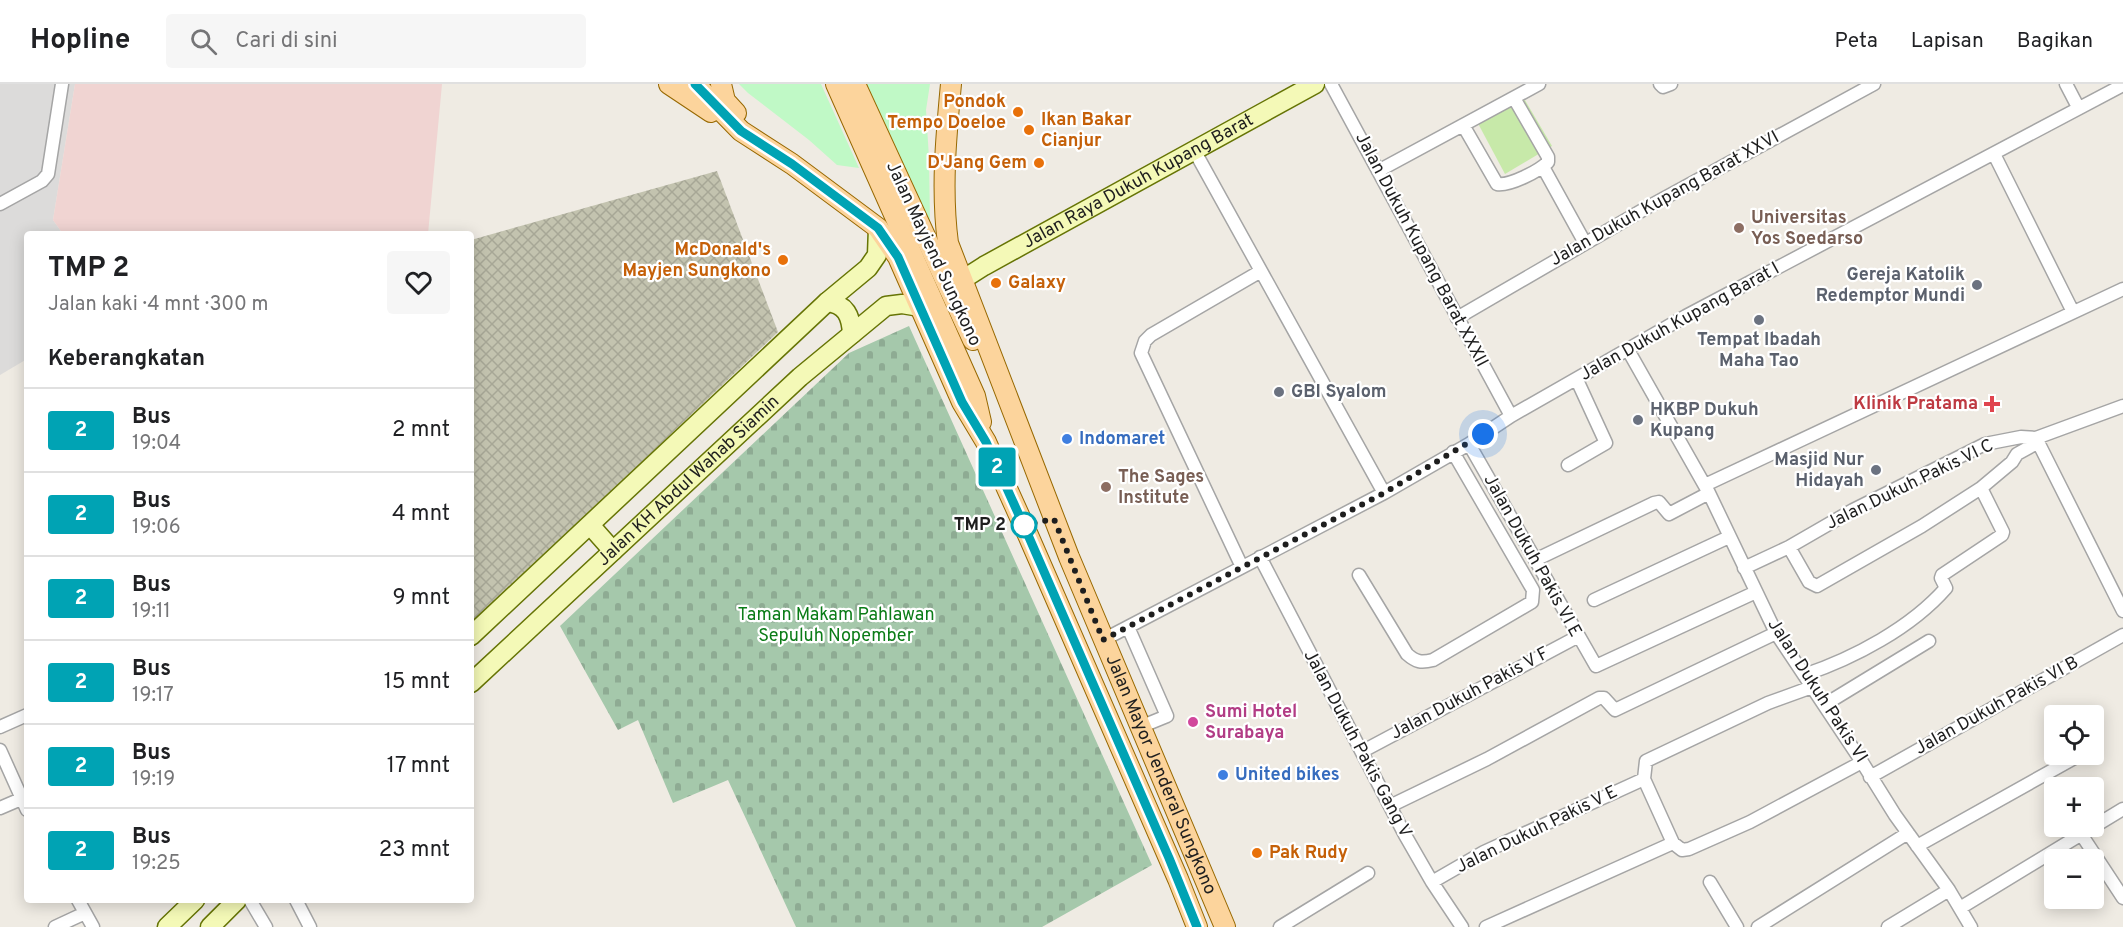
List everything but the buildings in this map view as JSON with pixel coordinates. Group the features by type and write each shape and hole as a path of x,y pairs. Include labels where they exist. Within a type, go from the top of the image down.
{"main road":[{"path":"669,84 776,153 878,228 898,257 962,402 986,442"},
{"name":"Jalan Mayjend Sungkono","path":"836,84 975,396 986,442"},
{"name":"Jalan Mayjend Sungkono","path":"855,84 984,364 1016,422"},
{"path":"951,84 945,143 945,216 948,243 1016,422"},
{"name":"Jalan Raya Dukuh Kupang Barat","path":"962,280 1315,84"},
{"path":"708,87 741,131"},
{"path":"708,87 776,153"},
{"name":"Jalan KH Abdul Wahab Siamin","path":"474,633 827,302 868,268 877,255 878,228"},
{"path":"827,302 846,310 850,317 852,334"},
{"name":"Jalan KH Abdul Wahab Siamin","path":"474,680 800,377 886,306 902,304 920,307"},
{"name":"Jalan Mayor Jenderal Sungkono","path":"1016,422 1103,640 1225,927"},
{"name":"Jalan Mayor Jenderal Sungkono","path":"986,442 1077,644 1197,927"},
{"path":"590,525 613,551"},
{"path":"167,927 193,903"},
{"path":"201,903 207,907 213,924 235,903"}],"street":[{"path":"0,204 42,181 48,174 62,84"},
{"name":"Jalan Dukuh Kupang Barat XXXII","path":"1331,84 1511,416"},
{"path":"1378,171 1539,84"},
{"path":"1660,84 1665,87 1671,84"},
{"name":"Jalan Dukuh Kupang Barat XXVI","path":"1457,318 1648,207 1874,84"},
{"path":"2066,84 2078,108"},
{"name":"Jalan Dukuh Kupang Barat I","path":"1103,640 1384,493 1511,416 1686,316 2123,85"},
{"path":"1463,125 1497,184 1507,184 1543,167 1548,162 1548,157 1514,98"},
{"path":"1194,150 1384,493"},
{"path":"1994,154 2073,312"},
{"path":"1543,167 1585,243"},
{"path":"1242,567 1141,353 1145,341 1151,334 1261,271"},
{"path":"1535,560 1654,503 1659,502 1669,514 1707,489 2123,289"},
{"name":"Jalan Dukuh Pakis VI","path":"1628,350 1707,489 1776,633 1870,777 1949,890 1971,927"},
{"path":"1568,465 1606,443 1577,380"},
{"path":"2123,406 2036,441 2123,610"},
{"name":"Jalan Dukuh Pakis VI C","path":"1744,568 1985,444 2021,437 2036,441"},
{"name":"Jalan Dukuh Pakis VI C","path":"1788,547 1809,582 1817,586 1922,526 1981,488 2012,462 2017,454 2036,441"},
{"name":"Jalan Dukuh Pakis VI E","path":"1468,444 1577,637 1597,666 1756,592"},
{"path":"1359,575 1407,654 1414,661 1420,662 1433,660 1532,602 1533,590 1453,452"},
{"path":"1804,675 1830,666 1860,651 1921,614 1945,588 1942,575 2002,535 2003,532 1981,488"},
{"path":"1594,600 1729,537"},
{"name":"Jalan Dukuh Pakis Gang V","path":"1260,557 1390,806 1432,882 1462,927"},
{"path":"1128,627 1167,716 1140,727"},
{"path":"1390,806 1487,759 1602,697 1614,710 1776,633"},
{"name":"Jalan Dukuh Pakis VI B","path":"1870,777 2123,634"},
{"name":"Jalan Dukuh Pakis V F","path":"1363,751 1577,637"},
{"path":"1824,705 1929,641"},
{"path":"1677,846 1644,779 1646,761 1768,703 1812,687"},
{"path":"0,727 24,716"},
{"path":"0,750 24,804 0,808"},
{"path":"1486,927 1677,846 1689,849 1750,822 1862,762"},
{"path":"1917,846 2062,765"},
{"name":"Jalan Dukuh Pakis V E","path":"1432,882 1484,852 1644,779"},
{"path":"2104,820 2123,809"},
{"path":"1758,927 1908,832"},
{"path":"1960,908 2076,837"},
{"path":"2083,837 2123,898"},
{"path":"1280,927 1368,873"},
{"path":"1710,882 1737,927"},
{"path":"1888,927 1949,890"},
{"path":"80,903 93,927"},
{"path":"241,903 266,927"},
{"path":"298,903 310,927"},
{"path":"55,927 85,913"}],"shaded area":[{"path":"0,84 75,84 53,220 61,231 24,231 24,361 0,375"},
{"path":"75,84 442,84 428,231 61,231 53,220"},
{"path":"717,171 778,332 474,622 474,239"}],"green space":[{"path":"739,84 821,84 859,168 837,165"},
{"path":"866,84 930,84 926,110 930,222"},
{"path":"1519,90 1552,146 1505,174 1474,116"},
{"name":"Taman Makam Pahlawan Sepuluh Nopember","path":"909,326 1152,865 1042,927 796,927 728,780 673,803 638,720 618,730 560,626 849,353"}],"bus line":[{"name":"2","path":"695,84 741,131 792,164 878,228 898,257 962,402 986,442 1072,633 1197,927"}],"place":[{"name":"Pondok Tempo Doeloe","path":"1018,112"},
{"name":"Ikan Bakar Cianjur","path":"1029,130"},
{"name":"D'Jang Gem","path":"1039,163"},
{"name":"Universitas Yos Soedarso","path":"1739,228"},
{"name":"McDonald's Mayjen Sungkono","path":"783,260"},
{"name":"Galaxy","path":"996,283"},
{"name":"Gereja Katolik Redemptor Mundi","path":"1977,285"},
{"name":"Tempat Ibadah Maha Tao","path":"1759,320"},
{"name":"GBI Syalom","path":"1279,392"},
{"name":"Klinik Pratama","path":"1992,404"},
{"name":"HKBP Dukuh Kupang","path":"1638,420"},
{"name":"Indomaret","path":"1067,439"},
{"name":"Masjid Nur Hidayah","path":"1876,470"},
{"name":"The Sages Institute","path":"1106,487"},
{"name":"TMP 2","path":"1024,525"},
{"name":"Sumi Hotel Surabaya","path":"1193,722"},
{"name":"United bikes","path":"1223,775"},
{"name":"Pak Rudy","path":"1257,853"}],"route":[{"path":"1024,525 1054,519 1103,640 1384,493 1483,434"}]}
